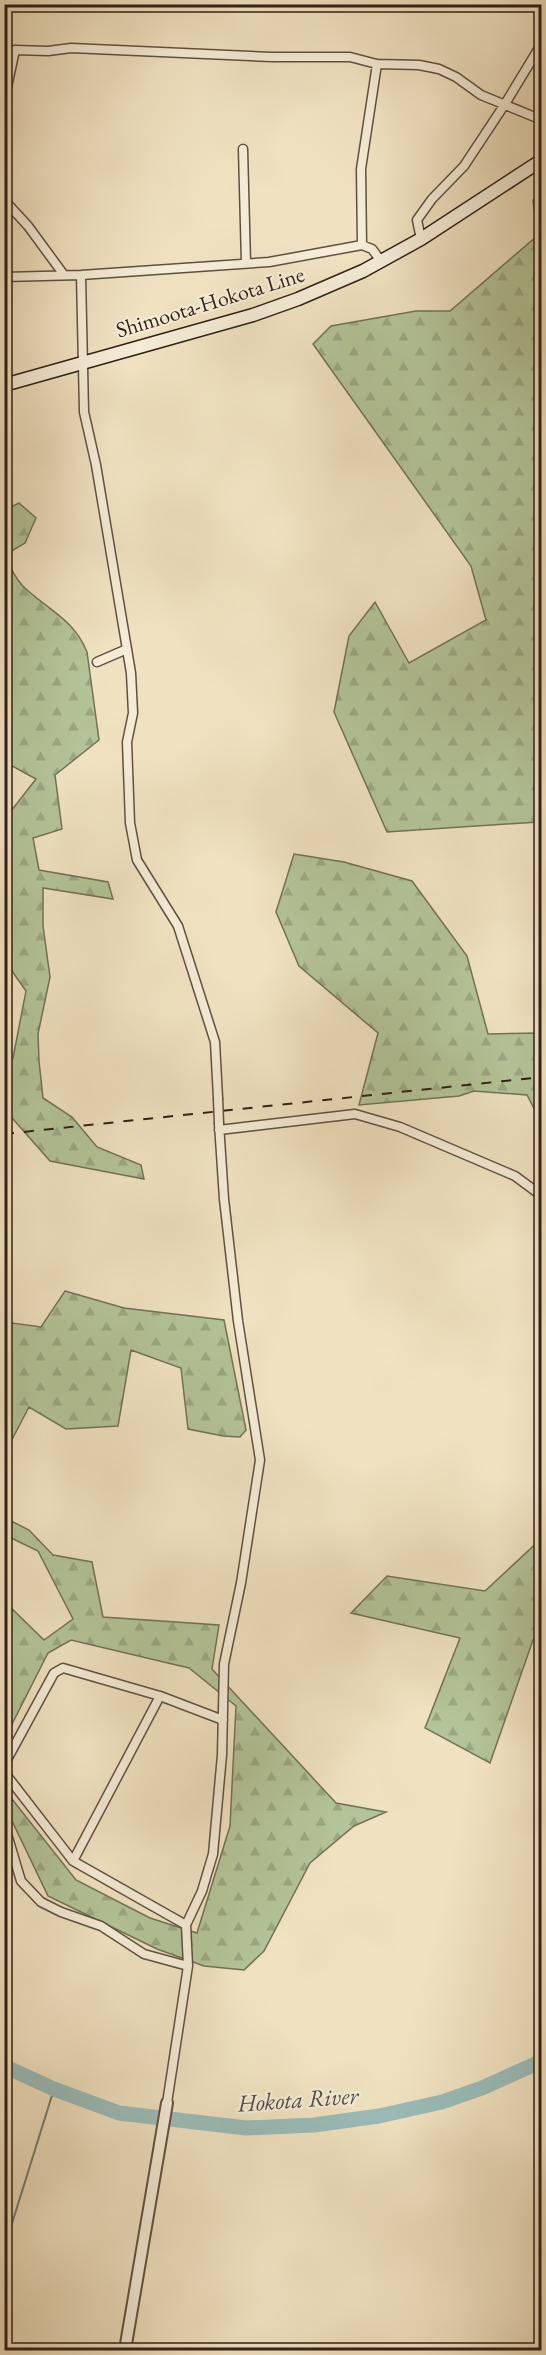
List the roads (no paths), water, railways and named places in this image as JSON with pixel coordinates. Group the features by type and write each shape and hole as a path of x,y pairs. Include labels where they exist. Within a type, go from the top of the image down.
{"main road":[{"name":"Shimoota-Hokota Line","path":"4,385 253,315 298,299 381,261 421,239 542,160"}],"street":[{"path":"421,239 417,220 432,199 464,166 542,43"},
{"path":"4,101 15,50 48,51 71,48 271,57 350,57 376,64 419,65 440,69 481,94 542,120"},
{"path":"362,245 361,169 376,64"},
{"path":"243,149 246,263"},
{"path":"4,200 28,226 64,275"},
{"path":"4,277 81,275 269,262 362,245 372,249 381,261"},
{"path":"81,275 85,362 84,412 96,465 131,673 133,713 127,742 129,823 136,860 178,926 215,1042 224,1199 238,1321 260,1460 241,1583 224,1664 223,1720 213,1854 202,1891 186,1925 188,1966 125,2350"},
{"path":"96,662 127,649"},
{"path":"219,1127 354,1114 400,1127 515,1176 542,1196"},
{"path":"4,1765 54,1673 63,1668 160,1696 223,1720"},
{"path":"73,1861 160,1696"},
{"path":"4,1772 73,1861 186,1925"},
{"path":"4,1824 21,1881 41,1902 61,1912 101,1926 144,1954 188,1966"}],"waterway":[{"name":"Hokota River","path":"4,2066 54,2089 119,2113 246,2128 314,2125 379,2116 442,2102 482,2088 542,2061"},
{"path":"4,2249 54,2089"}],"railway":[{"path":"4,1134 542,1077"}]}
